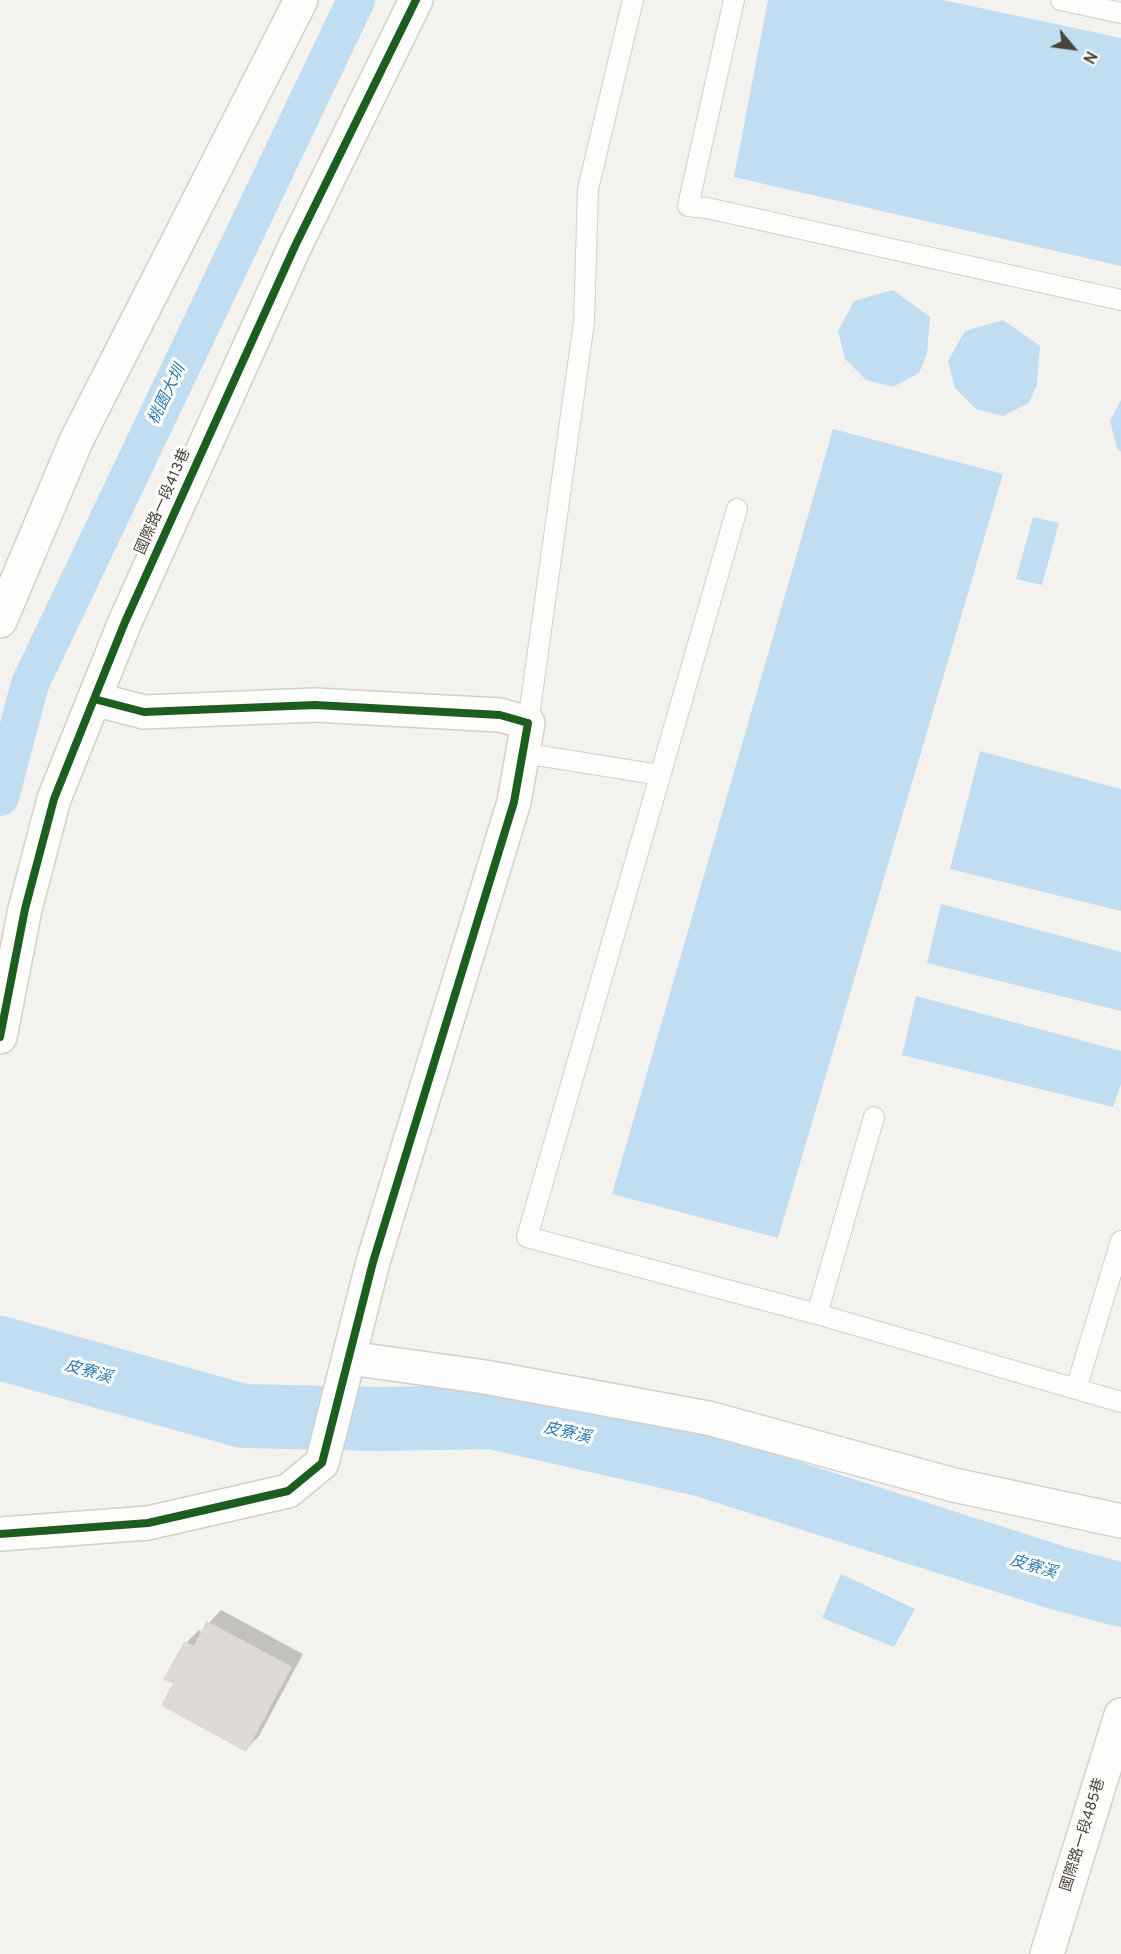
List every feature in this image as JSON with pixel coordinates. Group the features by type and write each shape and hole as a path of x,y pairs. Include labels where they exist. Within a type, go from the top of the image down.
{"street":[{"path":"0,621 9,572 301,0"},
{"name":"國際路一段413巷","path":"0,1037 25,909 54,799 94,699 125,622 295,246 416,0"},
{"path":"0,1534 148,1523 288,1491 322,1463 373,1262 514,802 526,738 500,715 315,705 144,712 94,699"},
{"path":"346,1368 485,1377 708,1418 954,1485 1121,1521"},
{"name":"國際路一段485巷","path":"1047,1954 1121,1715"}],"lane":[{"path":"633,0 588,189 584,322 526,738 660,775"},
{"path":"734,0 688,206 707,208 1121,300"},
{"path":"1061,0 1121,13"},
{"path":"737,509 527,1237 817,1314 1121,1402"},
{"path":"817,1314 874,1118"},
{"path":"1076,1389 1121,1241"}],"water":[{"path":"768,0 943,0 1121,38 1121,266 734,177"},
{"path":"893,290 930,317 927,354 919,373 893,387 866,380 845,359 838,331 854,301"},
{"path":"1003,320 1040,346 1037,384 1029,403 1003,416 976,409 955,388 948,361 965,331"},
{"path":"1121,400 1121,452 1117,448 1110,421"},
{"path":"833,429 1003,474 778,1238 612,1194"},
{"path":"1033,517 1059,523 1042,585 1016,579"},
{"path":"980,751 1121,789 1121,911 950,869"},
{"path":"941,904 1121,952 1121,1011 927,963"},
{"path":"916,996 1121,1051 1121,1084 1113,1107 902,1055"},
{"path":"841,1574 915,1609 894,1647 822,1618"}],"building":[{"path":"207,1622 291,1667 246,1751 162,1705 174,1683 164,1679 185,1642 194,1647"}],"waterway":[{"name":"桃園大圳","path":"0,797 30,684 356,0"},
{"name":"皮寮溪","path":"0,1348 243,1416 379,1419 492,1417 704,1465 1055,1577 1121,1595"}],"cycle path":[{"path":"0,1037 25,909 54,799 94,699 125,622 295,246 416,0"},
{"path":"0,1534 148,1523 288,1491 322,1463 373,1262 514,802 528,723 500,715 315,705 144,712 94,699"}]}
